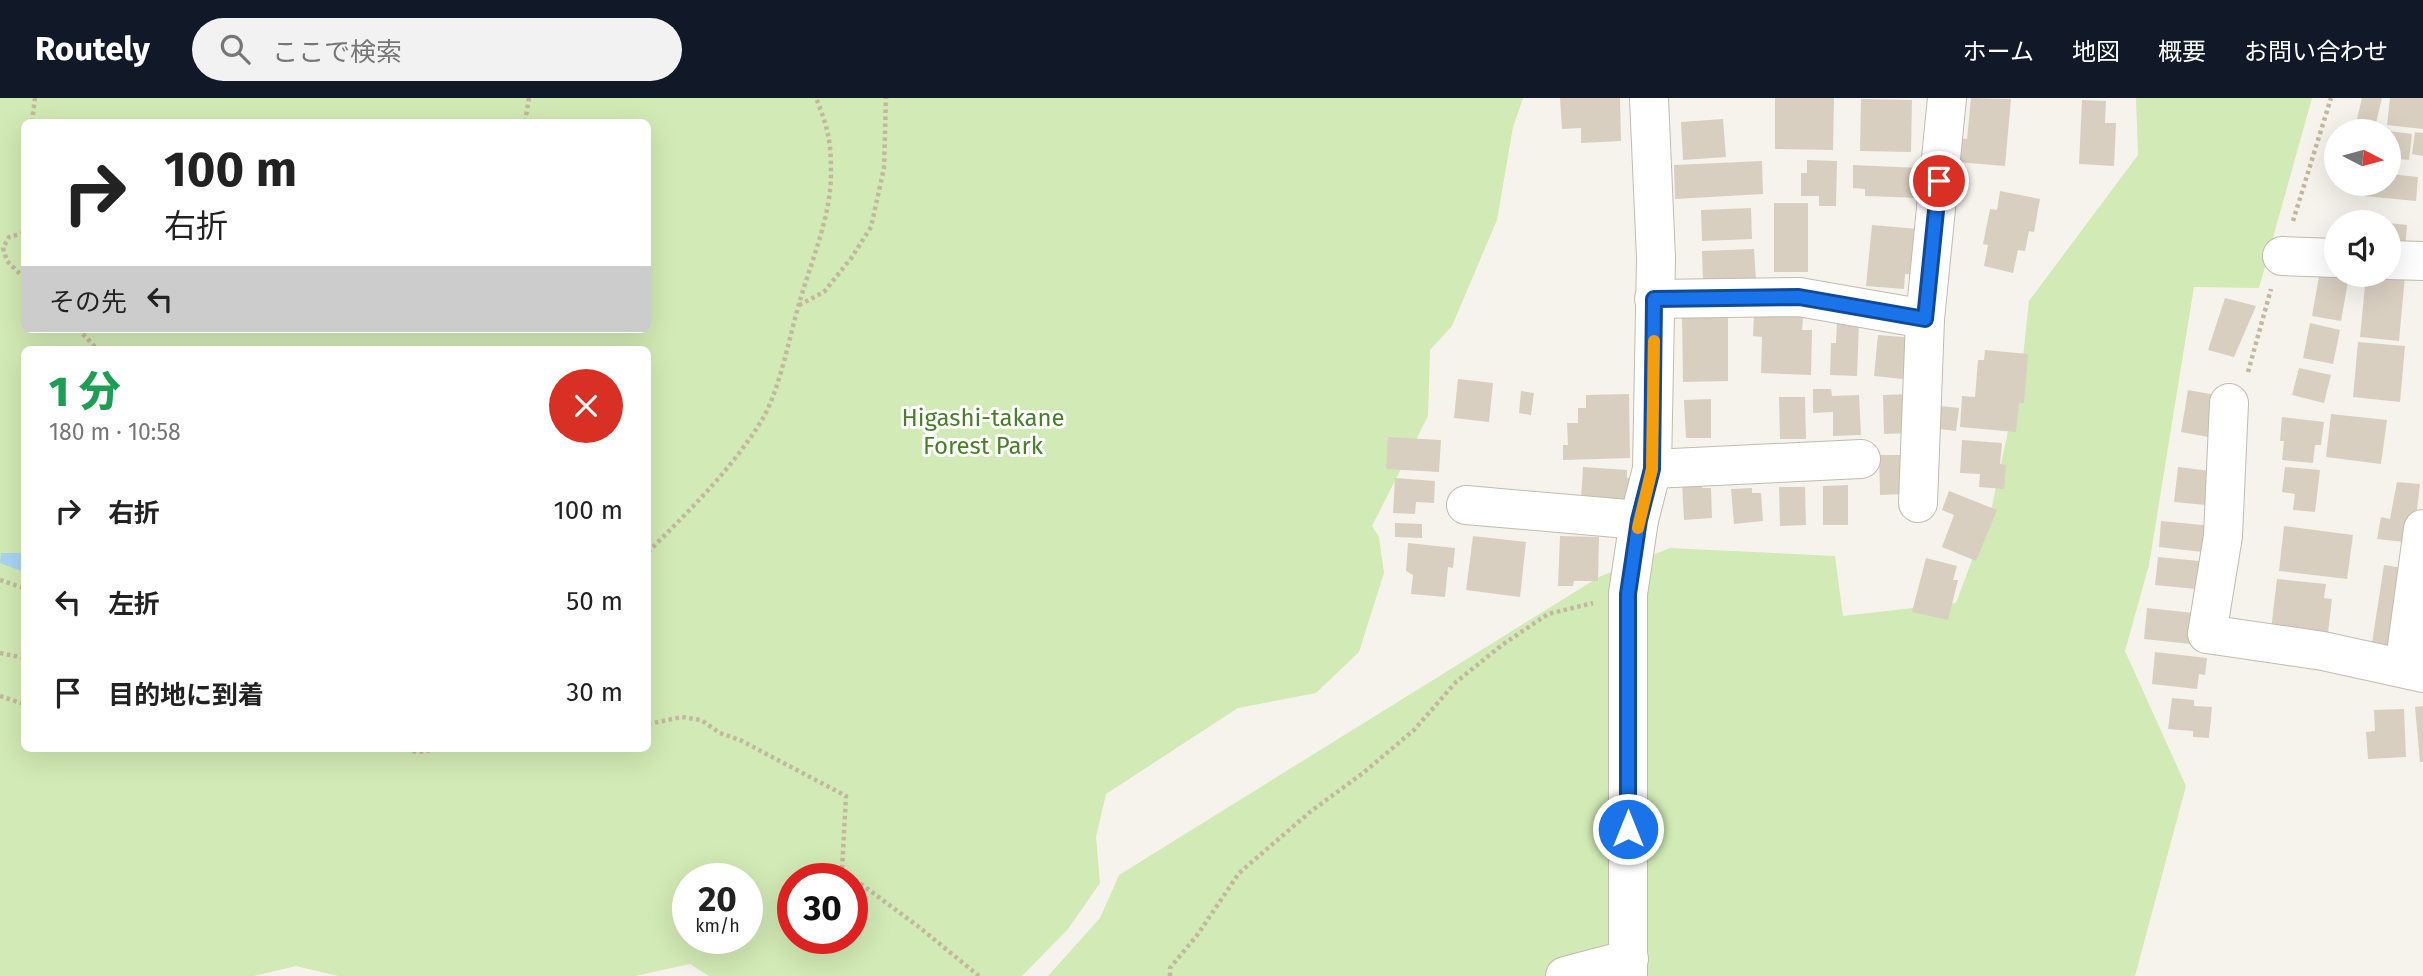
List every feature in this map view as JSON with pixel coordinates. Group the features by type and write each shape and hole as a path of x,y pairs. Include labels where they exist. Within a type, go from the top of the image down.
{"street":[{"path":"1565,976 1628,968 1628,594 1639,520 1652,469 1656,258 1648,98"},
{"path":"1918,503 1925,319 1947,98"},
{"path":"2282,256 2324,258"},
{"path":"2401,260 2423,261"},
{"path":"1654,299 1799,297 1925,319"},
{"path":"2238,390 2223,536 2207,634 2323,651 2414,671 2423,529"},
{"path":"1652,469 1861,459"},
{"path":"1466,505 1639,520"}],"path":[{"path":"32,119 35,98"},
{"path":"526,119 529,98"},
{"path":"651,549 712,487 740,451 763,418 778,379 829,202 832,171 829,129 816,98"},
{"path":"799,305 824,292 852,257 871,227 884,168 886,98"},
{"path":"2238,390 2330,98"},
{"path":"21,234 9,237 3,248 6,261 21,275"},
{"path":"82,333 94,346"},
{"path":"0,580 21,587"},
{"path":"1170,976 1170,968 1198,934 1239,873 1310,812 1415,730 1455,682 1502,645 1548,614 1628,594"},
{"path":"0,653 21,657"},
{"path":"0,696 21,703"},
{"path":"651,723 682,717 701,720 720,733 740,740 846,796 842,870 979,976"}],"green space":[{"name":"Higashi-takane Forest Park","path":"0,98 1523,98 1513,127 1497,220 1452,326 1430,350 1428,416 1372,526 1379,537 1384,573 1359,652 1316,693 1238,708 1106,794 1096,837 1100,883 1068,929 1022,976 709,976 690,964 635,976 338,976 296,966 254,976 0,976"},
{"path":"2136,98 2312,98 2259,288 2194,287 2149,565 2125,651 2186,786 2135,976 1048,976 1100,918 1119,875 1599,577 1670,548 1835,556 1843,616 1956,603 1992,506 2022,366 2029,301 2138,155"}],"water":[{"path":"1,553 21,553 21,571 0,563"}],"building":[{"path":"1560,98 1620,98 1621,141 1581,143 1581,128 1562,129"},
{"path":"1775,98 1834,98 1833,150 1775,149"},
{"path":"1971,98 2011,99 2005,166 1957,162 1959,138 1967,139"},
{"path":"2362,98 2382,98 2377,119 2357,119"},
{"path":"2390,98 2423,98 2423,129 2401,127 2401,119 2388,119"},
{"path":"1861,99 1912,100 1911,152 1860,151"},
{"path":"2082,100 2106,101 2105,123 2116,123 2114,166 2079,164"},
{"path":"1723,119 1726,157 1683,160 1681,122"},
{"path":"2415,132 2423,133 2423,156 2412,154"},
{"path":"2401,133 2412,134 2409,160 2401,159"},
{"path":"1807,160 1837,161 1836,206 1819,206 1819,196 1801,196 1801,173 1807,173"},
{"path":"1762,161 1763,194 1675,199 1674,165"},
{"path":"1853,165 1921,168 1920,198 1865,196 1865,189 1853,188"},
{"path":"2401,175 2418,177 2416,201 2364,196 2401,196"},
{"path":"2000,191 2040,199 2034,232 2029,231 2025,251 2018,250 2013,273 1984,266 1988,245 1983,244 1990,209 1997,210"},
{"path":"1774,203 1808,203 1808,272 1774,272"},
{"path":"1751,208 1752,239 1702,241 1701,210"},
{"path":"2401,224 2407,225 2405,249 2401,249"},
{"path":"1872,225 1918,229 1915,275 1905,274 1904,289 1866,286"},
{"path":"1754,249 1756,281 1703,283 1702,251"},
{"path":"2320,271 2324,272 2324,287 2347,287 2341,321 2312,316"},
{"path":"2401,276 2405,276 2399,341 2360,337 2365,287 2401,287"},
{"path":"2225,298 2256,306 2234,357 2208,350"},
{"path":"1754,315 1803,317 1802,330 1812,330 1811,375 1761,373 1762,337 1753,336"},
{"path":"1682,317 1728,317 1728,381 1683,382"},
{"path":"1837,322 1859,322 1857,376 1830,375 1831,343 1836,343"},
{"path":"2310,323 2340,330 2333,364 2303,358"},
{"path":"1878,335 1916,338 1912,380 1874,376"},
{"path":"2358,342 2405,346 2400,402 2353,397"},
{"path":"1985,350 2028,354 2024,403 2019,403 2016,432 1960,427 1962,396 1975,397 1978,360 1984,360"},
{"path":"2299,368 2331,375 2324,403 2292,395"},
{"path":"1458,379 1493,383 1489,422 1454,418"},
{"path":"1813,389 1831,389 1832,396 1859,395 1861,435 1833,436 1833,412 1813,413"},
{"path":"2188,390 2221,396 2214,438 2181,432"},
{"path":"1521,391 1534,393 1531,415 1519,413"},
{"path":"1629,394 1630,458 1563,460 1563,445 1568,445 1567,423 1578,423 1578,408 1586,408 1586,395"},
{"path":"1909,394 1910,433 1884,434 1883,395"},
{"path":"1779,397 1805,397 1806,439 1780,439"},
{"path":"1711,399 1711,438 1686,438 1684,400"},
{"path":"1941,406 1959,408 1956,431 1939,429"},
{"path":"2331,414 2387,420 2381,464 2326,457"},
{"path":"2282,417 2324,422 2321,445 2315,445 2313,463 2282,460"},
{"path":"1388,437 1441,440 1439,472 1386,469"},
{"path":"1962,440 2002,443 2000,464 2006,465 2004,489 1979,487 1980,474 1960,473"},
{"path":"1879,455 1904,455 1905,494 1880,495"},
{"path":"1583,467 1627,470 1627,478 1633,478 1631,495 1626,494 1625,502 1581,499"},
{"path":"2178,467 2219,472 2216,506 2174,502"},
{"path":"2285,467 2320,470 2315,512 2293,510 2295,494 2282,492"},
{"path":"1395,478 1435,481 1434,503 1416,502 1415,514 1393,513"},
{"path":"2397,482 2420,484 2413,543 2377,539 2381,517 2390,519"},
{"path":"1702,483 1702,488 1711,488 1712,518 1684,520 1682,484"},
{"path":"1848,485 1848,525 1823,525 1823,486"},
{"path":"1779,487 1805,487 1806,525 1780,526"},
{"path":"1752,488 1752,493 1761,493 1763,521 1734,524 1731,489"},
{"path":"1949,491 1997,510 1976,561 1942,547 1954,515 1942,510"},
{"path":"2161,521 2213,526 2211,553 2159,547"},
{"path":"1395,523 1422,524 1422,538 1395,537"},
{"path":"2284,526 2353,535 2347,579 2279,571"},
{"path":"1473,536 1526,542 1520,597 1466,590"},
{"path":"1560,536 1599,537 1598,581 1574,581 1573,586 1558,586"},
{"path":"1408,543 1455,548 1453,568 1448,567 1445,597 1411,594 1413,575 1406,571"},
{"path":"2158,557 2209,562 2206,590 2155,585"},
{"path":"1926,558 1957,566 1953,580 1958,580 1948,620 1912,612"},
{"path":"2384,565 2409,569 2397,661 2370,656"},
{"path":"2277,579 2326,584 2324,598 2332,599 2328,633 2271,630"},
{"path":"2147,608 2203,614 2200,645 2144,639"},
{"path":"2155,652 2207,658 2205,675 2199,674 2197,689 2152,684"},
{"path":"2172,698 2194,700 2194,706 2212,707 2209,738 2193,737 2193,731 2168,729"},
{"path":"2423,706 2423,762 2420,762 2415,707"},
{"path":"2404,709 2406,757 2368,759 2366,732 2375,731 2374,710"}],"slow traffic":[{"path":"1638,528 1652,469 1654,341"}],"route":[{"path":"1628,829 1628,594 1639,520 1652,469 1654,299 1799,297 1925,319 1939,181"}]}
